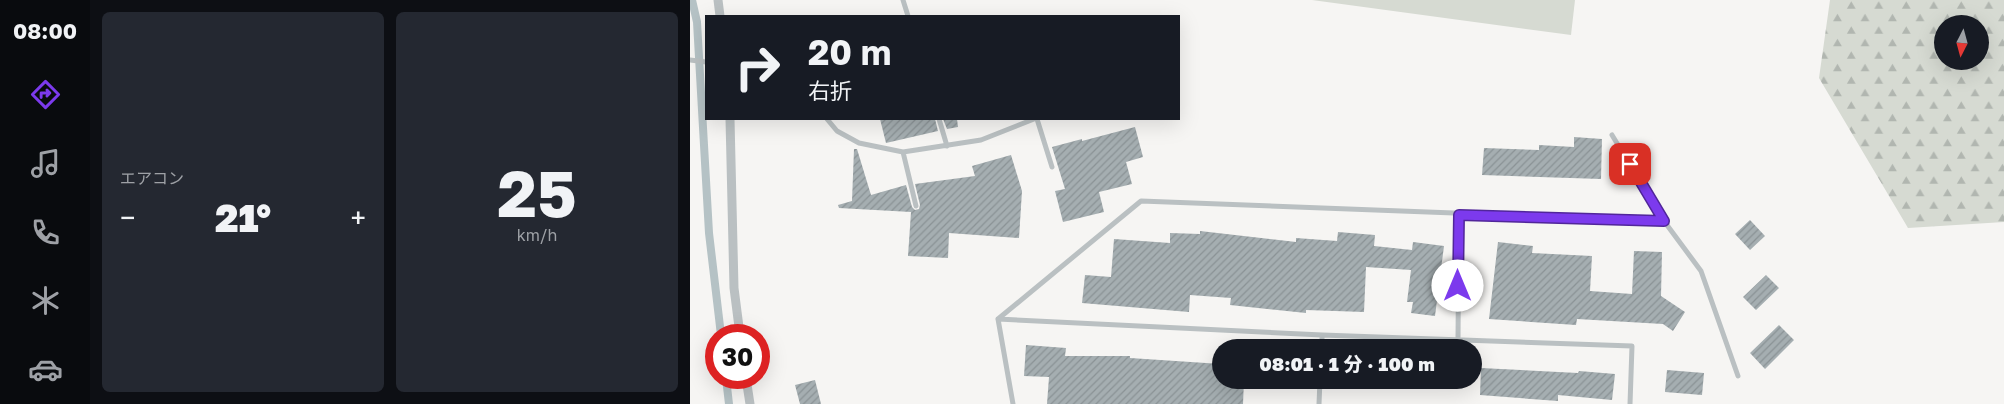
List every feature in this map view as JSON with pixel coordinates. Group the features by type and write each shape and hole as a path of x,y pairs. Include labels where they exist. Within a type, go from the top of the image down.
{"street":[{"path":"718,0 720,15"},
{"path":"902,0 908,15"},
{"path":"690,60 705,62"},
{"path":"730,120 734,288 739,324"},
{"path":"828,120 837,131 859,143 903,152 981,140 1033,120"},
{"path":"939,120 947,146"},
{"path":"1036,120 1052,167"},
{"path":"1612,135 1664,221 1701,271 1738,376"},
{"path":"903,152 916,206"},
{"path":"998,319 1141,201 1459,215 1664,221"},
{"path":"1458,339 1459,215"},
{"path":"998,319 1322,336 1424,339"},
{"path":"998,319 1013,404"},
{"path":"1482,341 1632,346 1630,404"},
{"path":"748,389 750,404"},
{"path":"1319,404 1320,389"}],"green space":[{"path":"1312,0 1575,0 1571,35"},
{"path":"1830,0 2004,0 2004,222 1908,228 1819,78"}],"building":[{"path":"880,120 935,120 938,131 886,143"},
{"path":"943,120 957,120 958,127 947,129"},
{"path":"1135,127 1143,157 1126,162 1132,184 1099,192 1104,212 1063,222 1055,191 1065,189 1052,147"},
{"path":"1574,137 1602,139 1601,179 1482,175 1484,148 1539,150 1539,145 1574,147"},
{"path":"854,149 857,149 871,195 906,185 912,207 915,210 919,209 920,205 915,184 975,176 972,166 1011,155 1022,191 1019,238 949,233 948,258 908,256 911,212 839,208 838,205 852,201"},
{"path":"1750,220 1765,236 1750,250 1735,234"},
{"path":"1200,231 1296,242 1296,238 1337,241 1338,232 1375,235 1374,246 1412,250 1413,242 1444,246 1435,316 1411,313 1413,302 1407,302 1411,270 1366,267 1364,312 1306,310 1306,313 1230,305 1231,298 1190,295 1189,312 1082,303 1085,275 1111,277 1114,239 1170,243 1170,233 1200,234"},
{"path":"1498,242 1533,246 1532,253 1592,256 1590,291 1632,294 1634,251 1662,252 1661,296 1685,312 1673,331 1663,324 1577,319 1576,325 1489,319"},
{"path":"1766,275 1779,288 1756,310 1743,297"},
{"path":"1779,325 1794,340 1765,369 1750,353"},
{"path":"1026,345 1066,348 1065,356 1130,356 1130,358 1212,363 1212,389 1244,389 1243,404 1047,404 1049,377 1024,376"},
{"path":"1482,368 1615,374 1612,400 1558,395 1558,401 1480,395 1480,389 1482,389"},
{"path":"1667,370 1704,373 1702,395 1665,392"},
{"path":"815,380 821,404 800,404 795,385"}],"waterway":[{"path":"692,0 697,22 709,233 720,324"},
{"path":"727,389 729,404"}],"route":[{"path":"1458,286 1459,215 1664,221 1630,164"}]}
